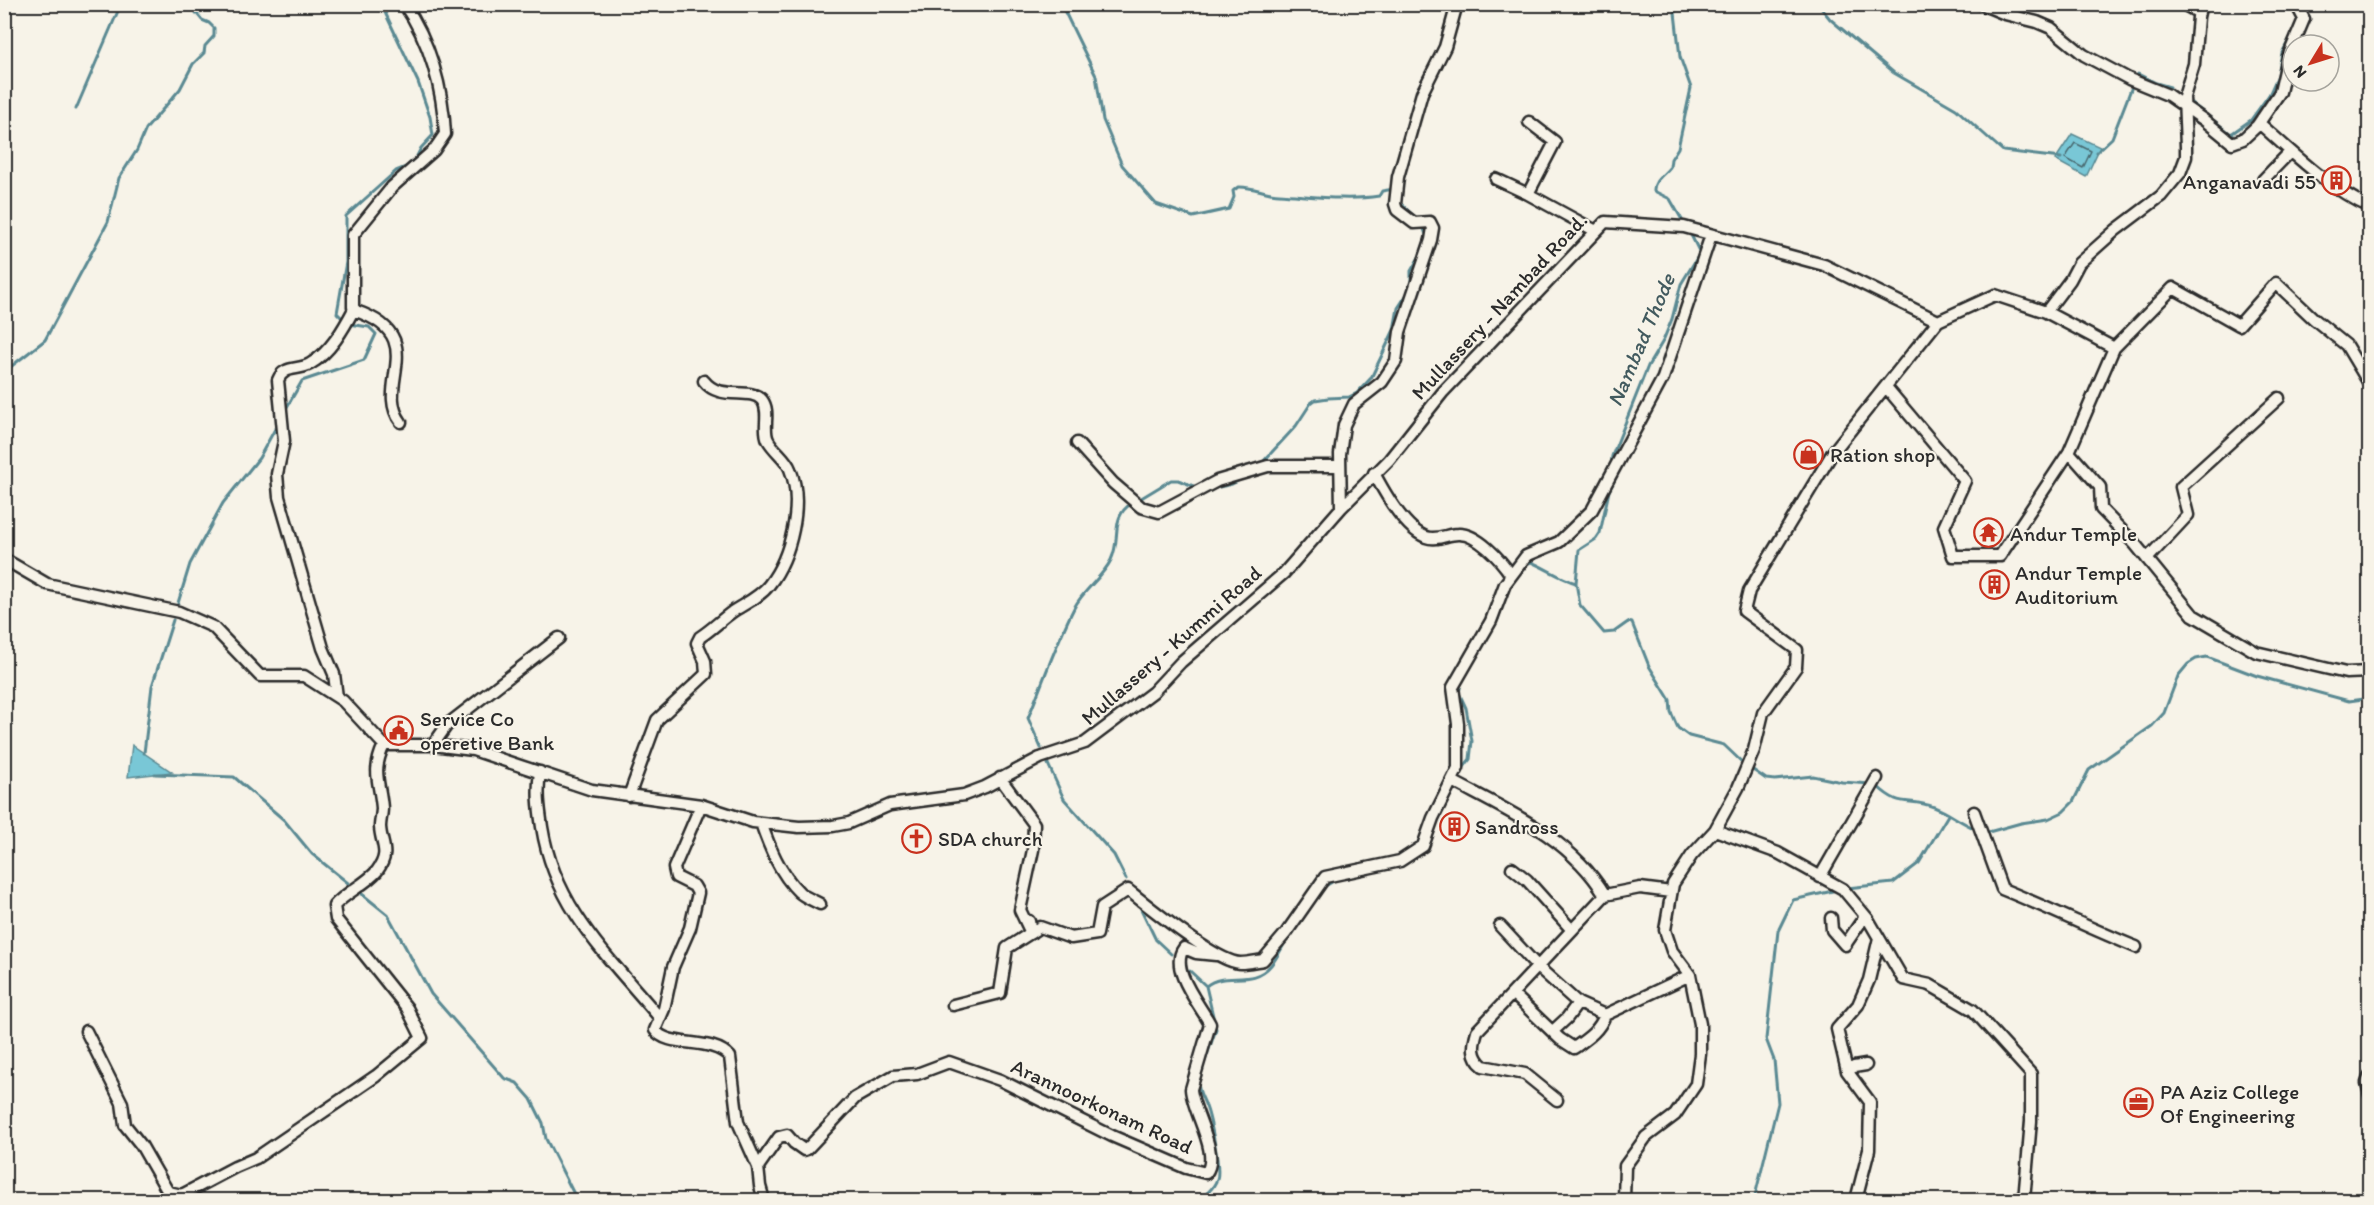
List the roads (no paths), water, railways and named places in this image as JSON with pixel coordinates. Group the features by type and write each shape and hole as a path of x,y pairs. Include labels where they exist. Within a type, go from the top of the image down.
{"street":[{"path":"337,697 334,674 323,648 279,497 277,474 285,441 278,380 285,371 309,365 323,354 339,335 354,305 353,235 392,187 434,150 445,134 431,59 422,34 404,4"},
{"path":"1341,507 1340,465 1344,425 1354,404 1382,382 1396,361 1400,332 1423,267 1433,228 1430,222 1410,221 1397,210 1395,204 1398,177 1422,93 1445,47 1457,4"},
{"path":"1982,4 2051,28 2084,55 2184,105 2232,143 2243,139 2259,123 2282,88 2288,57 2304,19 2296,4"},
{"path":"2046,312 2070,280 2079,263 2116,230 2160,196 2180,173 2186,157 2184,97 2194,64 2200,9 2183,4"},
{"path":"1528,194 1555,142 1529,122"},
{"path":"2259,123 2290,152 2343,192 2370,207"},
{"path":"2263,180 2290,152"},
{"path":"1496,179 1596,231"},
{"name":"Mullassery - Nambad Road.","path":"1341,507 1389,460 1443,392 1605,222 1684,227 1824,265 1938,321"},
{"name":"Arannoorkonam Road","path":"1030,927 1040,927 1071,938 1097,934 1102,907 1128,890 1161,917 1219,955 1239,963 1263,960 1286,933 1325,877 1400,861 1423,846 1433,818 1458,768 1458,724 1453,687 1491,621 1504,584 1511,575 1526,556 1559,542 1592,510 1663,378 1711,235"},
{"path":"1886,387 1965,481 1944,527 1953,556 2000,556 2069,452 2114,348 2173,288 2239,325 2276,284 2314,320 2346,345 2370,385"},
{"path":"1624,1200 1625,1166 1646,1137 1675,1115 1696,1084 1700,1054 1700,1024 1690,975 1672,951 1665,930 1673,884 1692,855 1715,830 1748,767 1763,713 1796,667 1797,650 1744,611 1749,591 1833,452 1938,321 1995,295 2046,312 2114,348"},
{"path":"354,305 384,326 395,341 397,361 392,402 395,415 401,422"},
{"path":"629,796 657,720 706,674 705,661 697,643 700,638 768,587 793,535 796,492 789,466 767,438 762,400 753,394 724,393 708,386 704,381"},
{"path":"2148,559 2188,515 2181,487 2279,398"},
{"path":"1077,442 1113,483 1141,507 1159,512 1216,481 1268,466 1340,465"},
{"path":"2069,452 2100,487 2101,509 2148,559 2193,615 2256,652 2346,674 2370,672"},
{"path":"1374,473 1389,499 1421,535 1435,538 1459,534 1470,535 1502,562 1511,575"},
{"name":"Mullassery - Kummi Road","path":"384,745 433,746 481,752 592,790 701,805 753,822 799,827 849,823 890,805 964,795 1040,758 1085,744 1153,692 1181,662 1284,573 1341,507"},
{"path":"4,559 47,584 179,612 213,627 260,676 303,676 343,701 384,745 377,760 377,783 382,809 380,829 386,849 377,870 344,895 334,906 336,920 407,1008 422,1038 376,1076 256,1158 183,1195 168,1192 141,1145 125,1125 122,1103 86,1031"},
{"path":"433,746 447,725 559,638"},
{"path":"540,772 537,794 546,851 557,881 577,920 613,966 659,1017"},
{"path":"953,1005 1000,993 1008,948 1030,927 1020,910 1033,850 1034,824 1000,778"},
{"path":"1820,877 1877,778"},
{"path":"1452,781 1533,824 1575,857 1593,875 1605,895"},
{"path":"701,805 674,868 676,877 694,886 698,893 690,928 673,967 666,1003 655,1030 658,1034 675,1040 706,1044 723,1051 730,1057 738,1122 758,1167 764,1200"},
{"path":"1974,812 2002,889 2047,907 2081,925 2136,946"},
{"path":"761,823 770,848 786,876 799,893 820,904"},
{"path":"1715,830 1778,853 1843,889 1865,916 1903,980 1930,985 1973,1010 2031,1074 2031,1121 2024,1200"},
{"path":"1512,868 1527,880 1572,928"},
{"path":"1557,1100 1525,1074 1483,1066 1478,1062 1474,1054 1474,1043 1478,1031 1605,895 1640,888 1671,892"},
{"path":"1831,918 1832,930 1845,945 1865,916"},
{"path":"1500,926 1538,968 1578,1003 1605,1015"},
{"path":"1856,1200 1869,1150 1870,1102 1847,1071 1837,1029 1858,1005 1869,980 1879,938"},
{"name":"Arannoorkonam Road","path":"758,1167 779,1137 787,1135 804,1150 807,1149 855,1098 893,1076 918,1074 949,1062 1000,1080 1112,1136 1186,1168 1206,1173 1210,1167 1209,1154 1191,1089 1210,1024 1199,1004 1186,988 1179,958 1184,948 1196,953 1219,955"},
{"path":"1513,994 1560,1039 1574,1048 1591,1037 1605,1015 1690,975"},
{"path":"1553,1030 1568,1018 1578,1003"},
{"path":"1847,1071 1854,1066 1866,1065"},
{"path":"2370,1075 2367,1083 2370,1095"},
{"path":"165,1200 177,1194"}],"water":[{"path":"2072,134 2100,147 2086,177 2055,160"},
{"path":"132,745 172,772 128,777"}],"waterway":[{"path":"76,109 121,4"},
{"path":"4,372 45,340 108,222 119,178 137,150 146,129 180,89 193,64 204,53 205,46 214,36 214,28 202,20 189,4"},
{"path":"344,320 337,313 346,262 346,216 396,171 406,167 416,158 421,148 433,135 430,117 418,82 381,4"},
{"path":"1061,4 1096,76 1103,120 1122,165 1156,204 1193,217 1229,209 1234,197 1233,191 1238,187 1274,194 1342,198 1379,196 1382,191 1394,189"},
{"path":"1458,20 1463,4"},
{"name":"Nambad Thode","path":"1674,4 1680,57 1691,88 1678,148 1671,159 1670,167 1655,184 1654,191 1670,199 1685,225"},
{"path":"1818,4 1830,19 1894,73 1956,109 2003,151 2061,158"},
{"path":"2186,99 2231,134 2251,120 2269,95 2278,75 2282,53 2296,27"},
{"path":"2138,74 2170,87"},
{"path":"2097,152 2112,138 2131,89"},
{"path":"1412,146 1422,109"},
{"path":"1402,183 1408,161"},
{"path":"1398,201 1417,219"},
{"path":"1422,224 1427,237"},
{"name":"Nambad Thode","path":"1611,466 1612,456 1648,366 1663,341 1672,319 1681,284 1700,253 1689,231"},
{"path":"1261,464 1296,426 1311,403 1315,400 1349,397 1357,393 1371,378 1394,330 1398,308 1411,288 1411,271 1422,252"},
{"path":"287,407 302,381 364,360 376,334 369,327 349,324"},
{"path":"178,603 190,564 223,503 259,458 275,429"},
{"name":"Nambad Thode","path":"1526,564 1531,562 1576,583 1579,550 1596,539 1600,533 1609,491 1616,473"},
{"path":"1211,489 1242,479"},
{"path":"1138,500 1171,480 1178,480 1196,487"},
{"path":"1041,748 1028,718 1067,621 1082,595 1103,573 1111,560 1116,544 1118,522 1125,509 1132,503"},
{"path":"1576,583 1580,605 1604,633 1614,632 1628,622 1632,623 1649,666 1670,700 1671,712 1678,728 1689,736 1724,745 1745,765"},
{"name":"Nambad Thode","path":"1485,641 1498,619 1507,590"},
{"path":"144,753 152,686 173,620"},
{"path":"1985,833 2021,823 2048,819 2063,812 2073,802 2089,770 2152,726 2164,713 2178,676 2188,664 2196,659 2207,657 2257,676 2349,701 2370,698"},
{"name":"Nambad Thode","path":"1461,683 1459,693 1466,708 1472,741 1470,759 1461,771"},
{"path":"1048,764 1064,799 1114,855 1126,879"},
{"path":"1750,768 1766,779 1813,776 1842,782 1871,784"},
{"path":"155,774 234,777 284,820 312,854 348,883"},
{"path":"1877,786 1892,798 1934,807 1976,829"},
{"path":"1847,888 1893,883 1919,863 1948,815"},
{"name":"Nambad Thode","path":"1322,888 1337,879"},
{"path":"1754,1200 1778,1103 1774,1060 1766,1039 1778,931 1793,900 1837,890"},
{"path":"362,894 388,915 431,994 504,1078 517,1083 531,1099 543,1123 546,1139 577,1200"},
{"path":"1141,909 1156,940 1171,954"},
{"name":"Nambad Thode","path":"1204,1064 1216,1029 1206,986 1222,979 1247,978 1264,972 1286,941"},
{"path":"1190,971 1206,986"},
{"name":"Nambad Thode","path":"1193,1200 1210,1190 1218,1173 1212,1130 1198,1082"}],"place":[{"name":"Anganavadi 55","path":"2337,181"},
{"name":"Ration shop","path":"1809,454"},
{"name":"Andur Temple","path":"1989,533"},
{"name":"Andur Temple Auditorium","path":"1994,584"},
{"name":"Service Co operetive Bank","path":"399,730"},
{"name":"Sandross","path":"1454,826"},
{"name":"SDA church","path":"917,838"},
{"name":"PA Aziz College Of Engineering","path":"2139,1103"}]}
